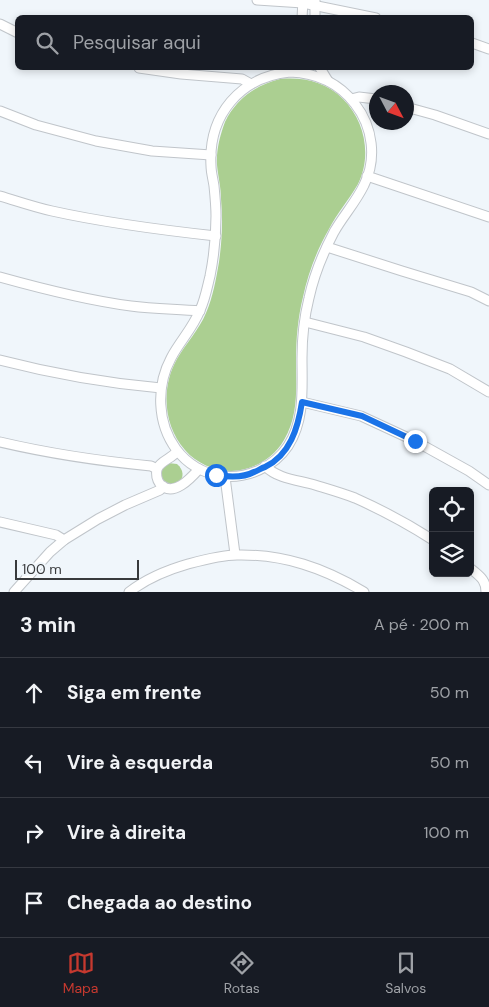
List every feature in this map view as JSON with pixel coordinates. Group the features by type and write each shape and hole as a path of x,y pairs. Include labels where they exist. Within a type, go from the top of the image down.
{"street":[{"path":"257,0 315,3 364,15"},
{"path":"302,15 303,2"},
{"path":"0,24 15,32"},
{"path":"474,44 489,49"},
{"path":"152,70 242,79 251,84"},
{"path":"291,70 310,74 328,81 352,99 362,115 369,133 372,152 370,167 363,186 327,246 314,280 305,322 302,353 302,402 297,425 289,445 277,459 253,473 244,476 225,477 199,469 177,451 164,426 161,388 171,358 200,312 212,267 216,236 216,201 211,155 214,137 224,112 235,96 251,84 291,70"},
{"path":"321,70 328,81"},
{"path":"352,99 359,97 369,98"},
{"path":"414,109 489,134"},
{"path":"0,111 36,125 96,141 152,151 211,155"},
{"path":"367,176 489,217"},
{"path":"0,196 50,211 97,220 216,236"},
{"path":"327,246 471,292 489,301"},
{"path":"0,277 87,299 131,306 200,312"},
{"path":"305,322 364,337 406,352 450,369 489,392"},
{"path":"0,360 42,371 98,381 161,388"},
{"path":"302,402 362,416 415,441 469,471 489,485"},
{"path":"0,442 40,452 152,466 157,469"},
{"path":"177,451 157,469 157,479 163,486 172,489 177,488 184,484 199,469"},
{"path":"265,466 282,476 354,498 388,514 429,538"},
{"path":"225,477 235,554"},
{"path":"14,592 50,552 64,540 98,519 160,490 163,486"},
{"path":"0,522 56,535 64,540"},
{"path":"129,592 135,587 170,570 202,560 235,554 272,557 302,563 344,580 364,592"},
{"path":"474,571 483,578 486,592"}],"green space":[{"path":"280,79 298,79 314,82 329,88 343,99 351,108 361,128 364,139 365,162 358,184 325,237 307,279 297,336 296,401 289,430 274,453 262,462 240,470 225,471 212,468 189,455 178,440 169,418 167,406 168,382 177,359 196,331 211,301 220,254 222,223 217,154 223,127 235,106 248,94 263,85"},
{"path":"168,463 177,464 181,469 182,478 179,483 168,485 162,481 160,470"}],"route":[{"path":"216,475 225,477 244,476 269,465 277,459 293,437 302,402 362,416 415,441"}]}
